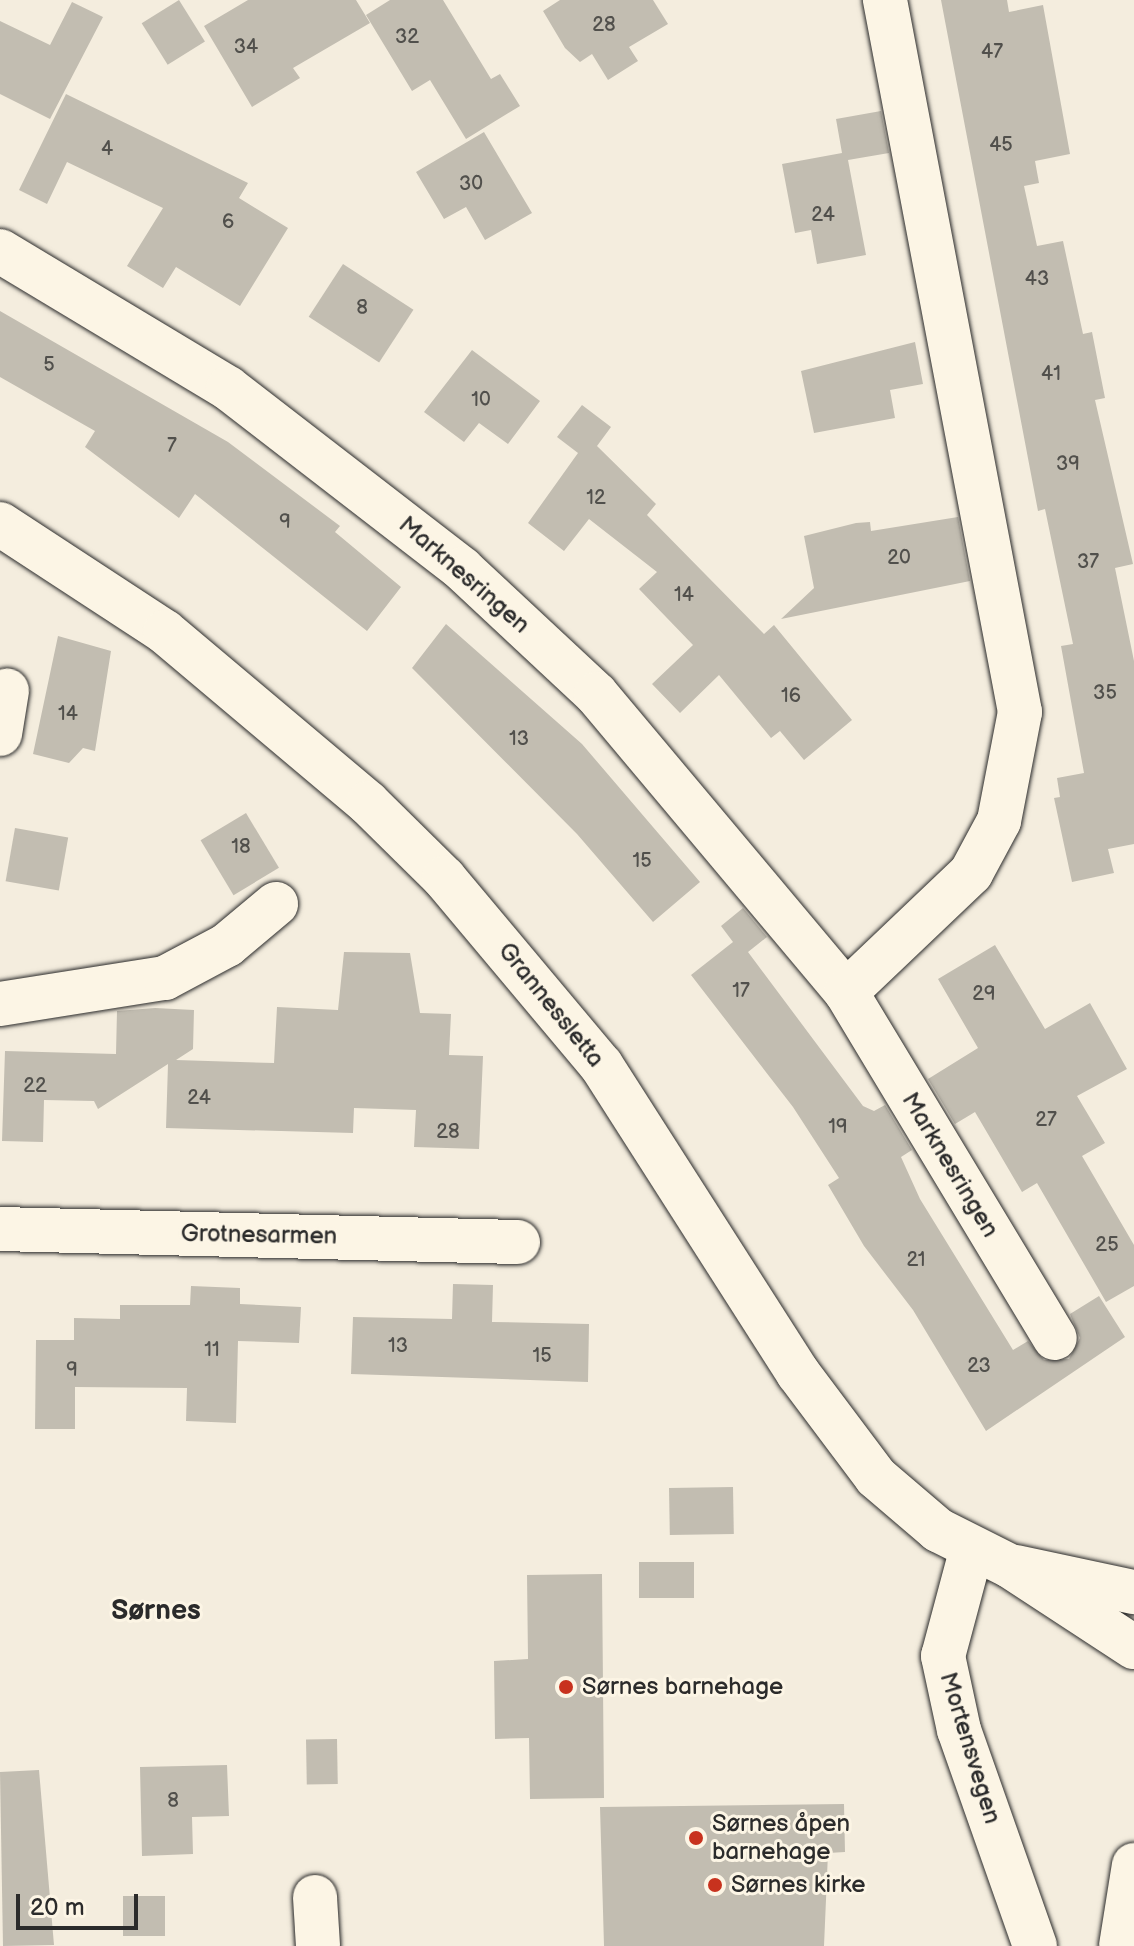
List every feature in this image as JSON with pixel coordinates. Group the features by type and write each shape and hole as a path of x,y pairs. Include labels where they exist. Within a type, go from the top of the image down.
{"street":[{"path":"846,992 971,873 999,821 1020,712 885,0"},
{"name":"Marknesringen","path":"0,251 228,388 462,569 596,694 846,992 1055,1338"},
{"name":"Grannessletta","path":"0,524 165,632 271,716 444,878 601,1065 850,1447 910,1508 1134,1647"},
{"path":"0,734 7,691"},
{"path":"0,1004 165,978 227,945 276,904"},
{"name":"Grotnesarmen","path":"0,1229 518,1242"},
{"name":"Grannessletta","path":"991,1557 1134,1592"},
{"name":"Mortensvegen","path":"991,1557 943,1656 959,1730 1035,1946"},
{"path":"1121,1946 1134,1865"},
{"path":"315,1897 318,1946"}],"building":[{"path":"179,0 205,42 168,65 142,23"},
{"path":"248,0 356,0 370,23 293,68 300,78 252,107 204,26"},
{"path":"390,0 443,0 491,79 500,74 520,106 466,139 430,80 412,91 366,15"},
{"path":"560,0 653,0 668,24 629,47 638,61 608,80 592,54 580,62 565,48 543,11"},
{"path":"941,0 1007,0 1009,12 1043,5 1070,154 1035,161 1039,183 1024,186 1037,246 1063,241 1083,334 1092,332 1105,398 1095,400 1133,564 1115,568 1134,661 1134,844 1108,849 1114,873 1072,882 1054,798 1060,797 1057,778 1084,773 1061,646 1073,644 1045,509 1038,511"},
{"path":"72,2 103,17 50,119 0,94 0,21 50,45"},
{"path":"66,94 248,183 239,198 288,228 240,306 176,267 163,288 127,266 163,208 67,162 47,204 19,190"},
{"path":"881,111 889,153 848,160 866,255 817,264 811,230 795,233 782,164 842,153 836,119"},
{"path":"484,132 532,213 485,240 466,207 444,219 416,172"},
{"path":"343,264 413,310 379,363 309,317"},
{"path":"0,311 228,442 340,526 335,532 401,587 367,631 195,494 179,518 85,447 95,431 0,377"},
{"path":"915,342 923,384 890,390 895,418 814,433 801,371"},
{"path":"472,350 540,401 508,444 479,423 464,442 424,412"},
{"path":"582,405 611,427 597,446 656,504 647,515 764,634 774,625 852,720 804,760 780,731 771,738 719,675 680,713 652,684 693,645 639,589 657,572 589,519 564,551 528,523 578,453 557,437"},
{"path":"958,517 970,581 781,619 814,588 804,536 856,523 870,522 871,531"},
{"path":"446,624 582,744 700,882 653,922 577,834 412,668"},
{"path":"58,636 111,651 95,751 83,748 69,763 33,754"},
{"path":"246,813 279,868 234,895 201,840"},
{"path":"15,828 68,837 59,891 6,881"},
{"path":"743,908 767,937 748,952 863,1106 874,1111 885,1105 912,1150 901,1157 920,1199 1013,1350 1028,1341 1044,1360 1069,1359 1080,1338 1070,1314 1099,1296 1125,1337 986,1431 913,1310 864,1246 828,1185 839,1178 793,1107 691,975 733,942 721,926"},
{"path":"995,945 1045,1029 1090,1003 1127,1069 1077,1096 1105,1143 1082,1156 1134,1245 1134,1286 1106,1302 1037,1183 1022,1192 975,1112 955,1124 928,1079 978,1048 938,979"},
{"path":"344,952 410,953 420,1013 451,1014 449,1055 483,1056 479,1149 414,1147 416,1110 354,1108 353,1133 166,1128 168,1064 98,1109 94,1101 44,1100 43,1142 2,1141 5,1051 116,1054 117,1011 155,1008 194,1010 193,1049 176,1060 274,1063 277,1007 338,1010"},
{"path":"453,1284 493,1285 492,1322 589,1324 588,1382 351,1374 353,1317 452,1319"},
{"path":"191,1286 240,1288 240,1304 301,1307 299,1343 238,1341 236,1423 186,1421 187,1388 75,1387 75,1429 35,1429 36,1340 74,1340 74,1318 120,1319 120,1305 190,1305"},
{"path":"733,1487 734,1534 670,1535 669,1488"},
{"path":"639,1562 694,1562 694,1598 639,1598"},
{"path":"602,1574 604,1798 530,1799 529,1738 495,1739 494,1661 528,1659 527,1575"},
{"path":"337,1739 338,1784 307,1785 306,1740"},
{"path":"227,1765 229,1816 192,1817 193,1854 142,1856 140,1767"},
{"path":"39,1770 54,1945 3,1946 0,1772"},
{"name":"Sørnes kirke","path":"844,1804 845,1852 828,1853 824,1946 604,1946 600,1807"},
{"path":"123,1896 165,1896 165,1936 123,1936"}],"place":[{"name":"Sørnes barnehage","path":"566,1687"},
{"name":"Sørnes åpen barnehage","path":"696,1838"},
{"name":"Sørnes kirke","path":"715,1885"}],"district":[{"name":"Sørnes","path":"156,1611"}]}
